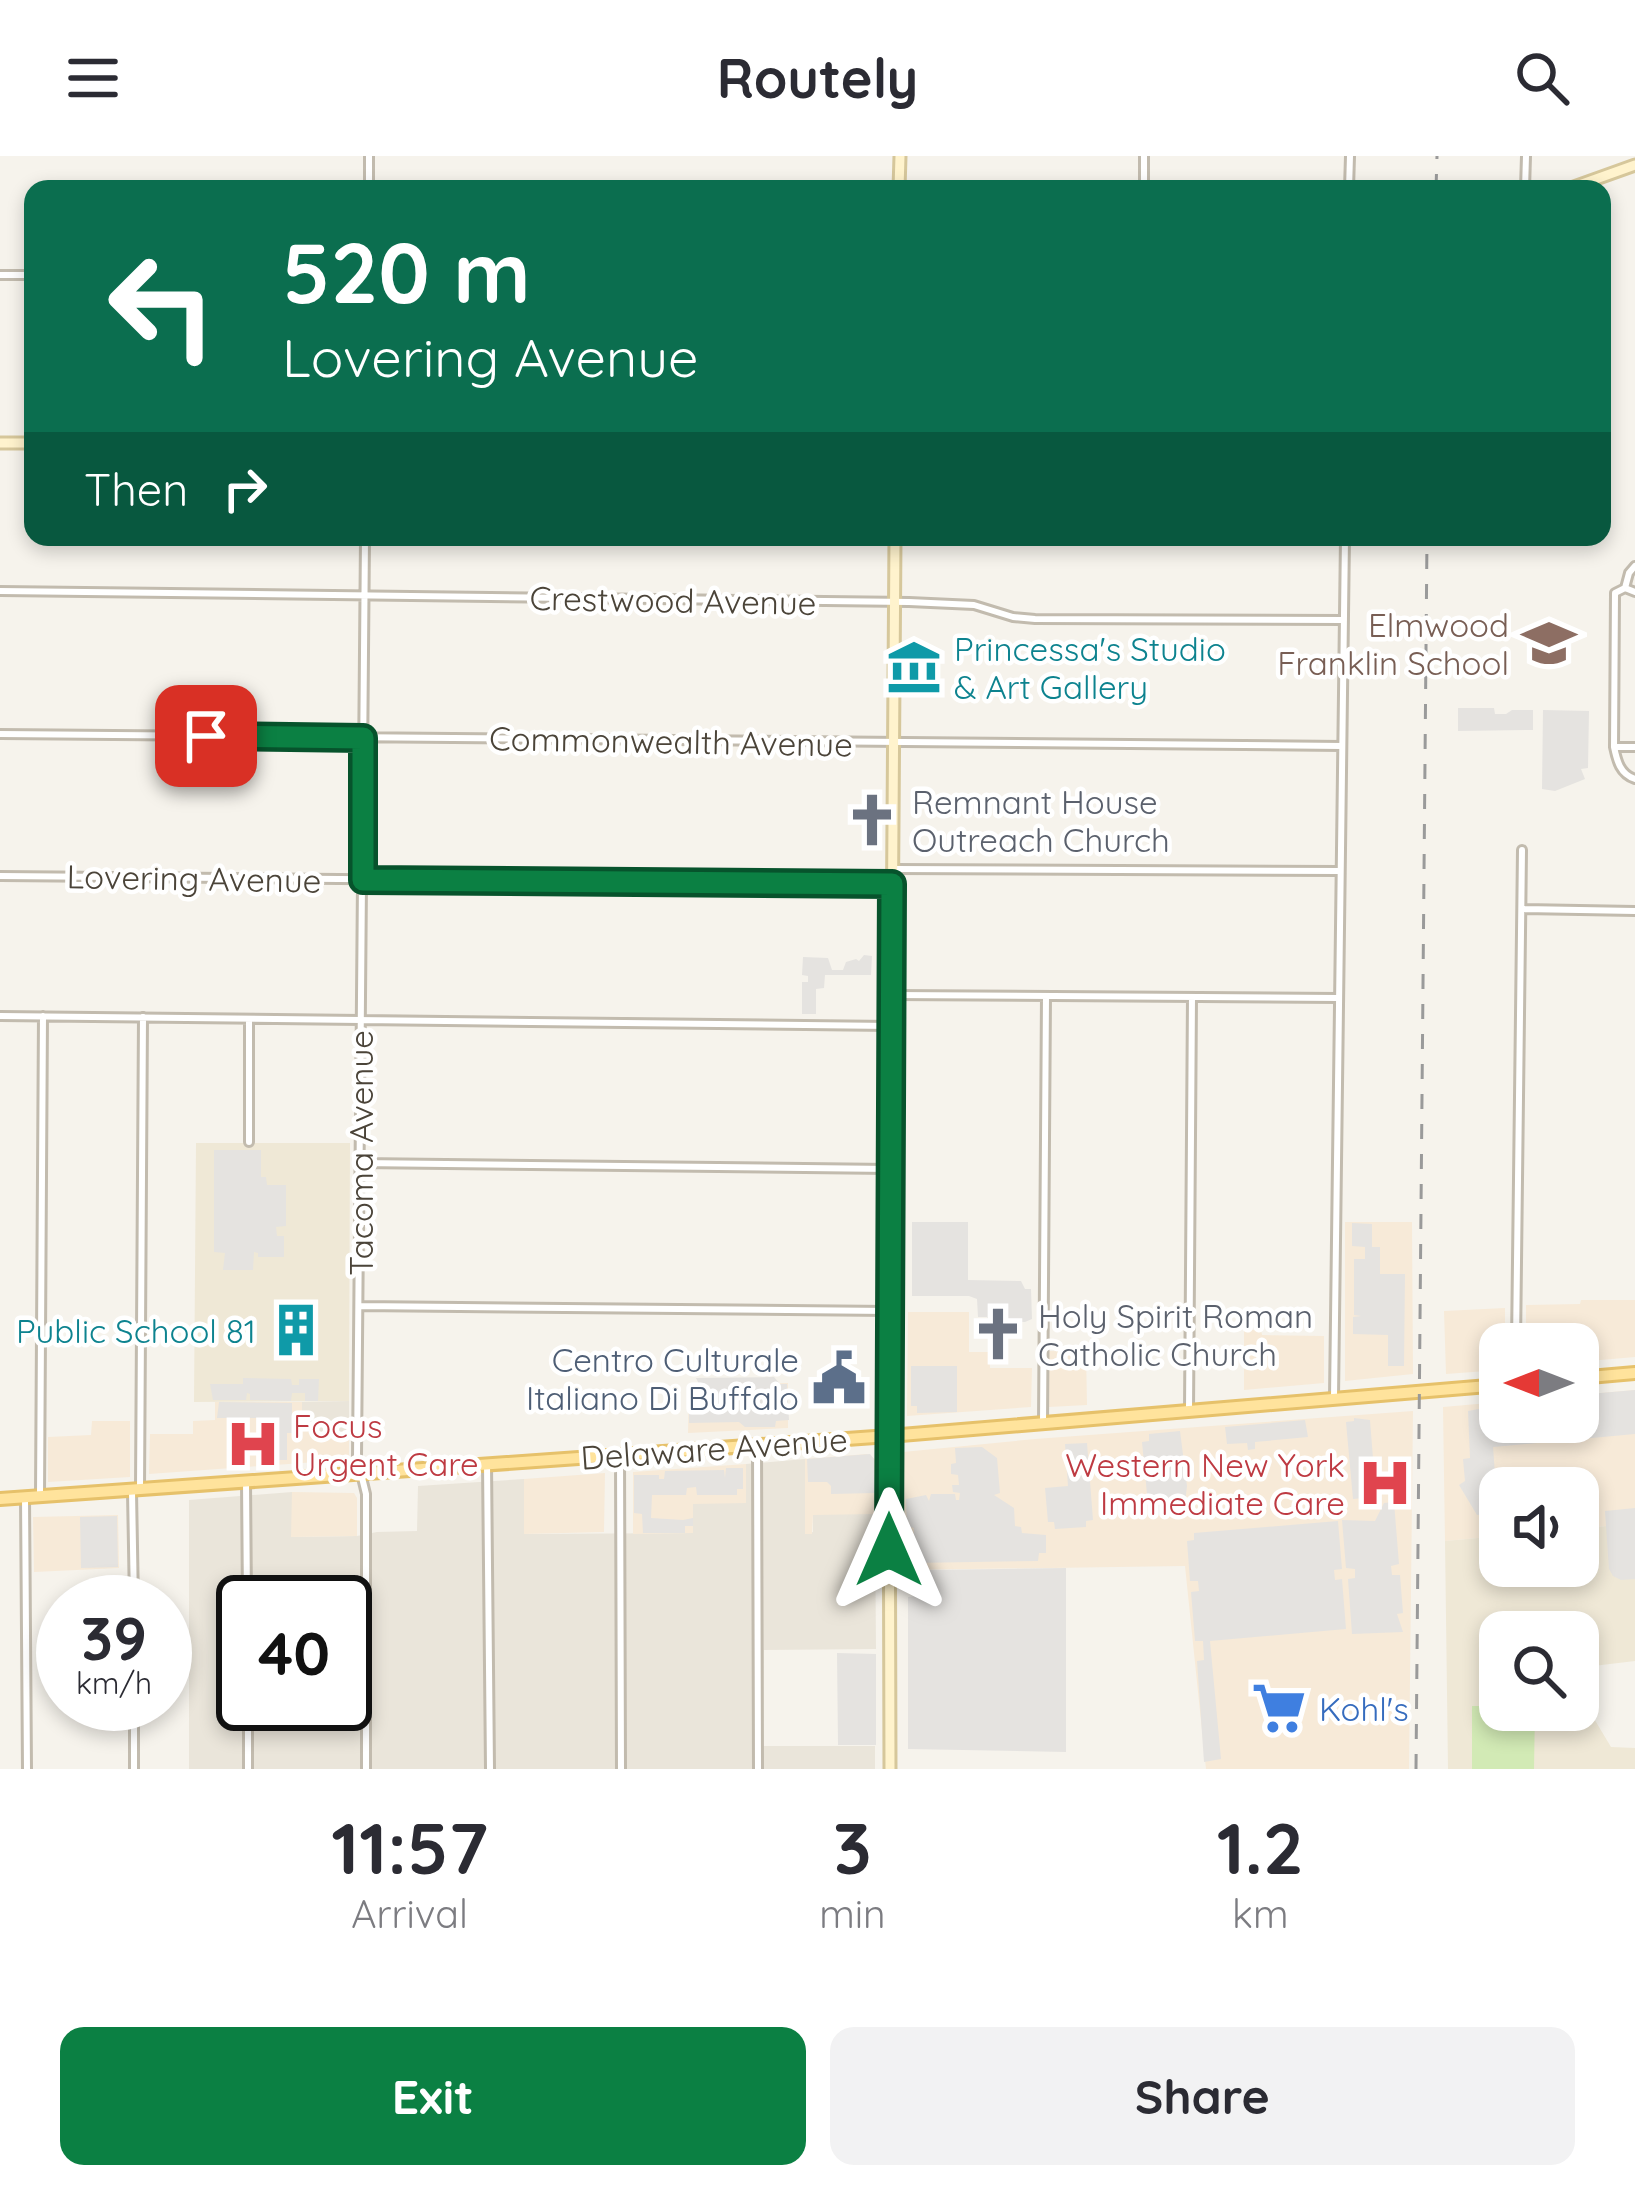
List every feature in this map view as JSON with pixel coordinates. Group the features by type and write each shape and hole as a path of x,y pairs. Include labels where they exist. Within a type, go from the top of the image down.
{"main road":[{"path":"1599,1376 1635,1373"},
{"name":"Delaware Avenue","path":"0,1499 889,1436 1479,1387"}],"street":[{"path":"1593,180 1635,165"},
{"name":"Tacoma Avenue","path":"365,546 358,1457 366,1494 366,1769"},
{"path":"890,1769 895,546"},
{"path":"1334,1399 1345,546"},
{"path":"1625,588 1635,566"},
{"path":"1635,592 1625,588 1615,593 1615,747 1619,766 1635,779"},
{"name":"Crestwood Avenue","path":"0,591 894,602 974,604 1035,620 1344,620"},
{"name":"Commonwealth Avenue","path":"0,734 1342,746"},
{"path":"1615,747 1635,747"},
{"path":"1516,1323 1522,850"},
{"path":"892,868 1340,871"},
{"name":"Lovering Avenue","path":"0,876 892,884"},
{"path":"1522,909 1635,911"},
{"path":"891,994 1338,998"},
{"path":"1043,1423 1046,996"},
{"path":"1189,1411 1192,997"},
{"path":"0,1016 891,1026"},
{"path":"40,1496 43,1016"},
{"path":"134,1575 143,1018"},
{"path":"249,1019 249,1142"},
{"path":"359,1163 890,1169"},
{"path":"358,1306 890,1311"},
{"path":"757,1445 758,1769"},
{"path":"620,1455 621,1769"},
{"path":"487,1464 490,1769"},
{"path":"246,1482 247,1575"},
{"path":"25,1497 27,1769"},
{"path":"134,1731 134,1769"},
{"path":"248,1731 248,1769"}],"shaded area":[{"path":"1458,708 1494,708 1495,714 1533,710 1533,730 1458,731"},
{"path":"1543,710 1589,711 1588,768 1581,769 1585,779 1555,791 1542,789"},
{"path":"864,955 872,956 871,975 825,975 824,988 816,989 816,1014 802,1014 802,982 808,982 808,976 802,975 803,957 828,958 832,970 843,970 846,962 859,961"},
{"path":"196,1143 350,1143 349,1401 194,1402"},
{"path":"214,1150 261,1150 261,1177 266,1177 267,1185 286,1185 286,1226 276,1227 277,1236 284,1236 284,1257 258,1257 254,1252 253,1270 223,1270 225,1253 214,1252"},
{"path":"912,1222 968,1222 968,1280 1021,1281 1025,1289 1031,1289 1032,1319 988,1321 978,1317 977,1299 969,1296 912,1296"},
{"path":"1345,1222 1412,1222 1413,1374 1345,1381"},
{"path":"1352,1223 1372,1224 1372,1247 1380,1247 1380,1274 1405,1274 1404,1366 1388,1366 1388,1335 1353,1334 1353,1317 1361,1316 1354,1315 1354,1259 1365,1259 1365,1247 1352,1246"},
{"path":"1581,1300 1635,1300 1635,1357 1599,1360 1599,1323 1526,1323 1526,1305 1580,1304"},
{"path":"1505,1308 1505,1323 1479,1323 1479,1372 1446,1374 1444,1311"},
{"path":"908,1312 969,1312 969,1352 989,1352 990,1368 1032,1368 1031,1407 907,1416"},
{"path":"1244,1330 1261,1330 1262,1335 1324,1336 1324,1383 1244,1390"},
{"path":"1049,1351 1086,1352 1087,1405 1049,1407"},
{"path":"911,1366 957,1366 957,1412 917,1413 917,1406 911,1406"},
{"path":"774,1377 787,1384 789,1420 776,1421 775,1427 689,1423 689,1388 700,1386 696,1378"},
{"path":"243,1378 291,1379 292,1385 299,1385 299,1379 319,1379 318,1401 305,1401 305,1393 292,1393 291,1401 250,1400 247,1393 246,1400 213,1400 210,1384 243,1384"},
{"path":"788,1383 788,1428 688,1433 689,1385"},
{"path":"1635,1390 1635,1523 1599,1527 1599,1467 1479,1467 1479,1538 1445,1541 1443,1407 1479,1404 1479,1443 1599,1443 1599,1393"},
{"path":"1635,1390 1635,1434 1599,1437 1599,1393"},
{"path":"349,1401 349,1432 301,1432 302,1402"},
{"path":"215,1402 302,1402 302,1431 349,1432 349,1455 344,1460 149,1474 150,1434 193,1434 193,1421 215,1420"},
{"path":"219,1402 292,1403 292,1415 301,1415 301,1433 287,1433 287,1460 270,1460 270,1418 217,1418"},
{"path":"1479,1409 1479,1443 1537,1443 1493,1447 1495,1467 1479,1467 1479,1515 1459,1485 1465,1481 1463,1459 1470,1458 1468,1411"},
{"path":"1413,1411 1409,1769 1206,1769 1185,1566 901,1570 903,1452"},
{"path":"1305,1420 1308,1437 1255,1442 1255,1449 1248,1450 1247,1443 1227,1444 1225,1427"},
{"path":"1370,1420 1376,1497 1353,1499 1346,1422"},
{"path":"92,1421 130,1421 130,1477 48,1482 48,1437 91,1435"},
{"path":"1180,1431 1185,1503 1172,1505 1172,1514 1149,1515 1142,1442 1149,1441 1149,1434"},
{"path":"1087,1443 1093,1520 1086,1521 1086,1527 1055,1529 1054,1522 1048,1522 1045,1488 1068,1486 1065,1444"},
{"path":"982,1447 997,1458 1000,1493 994,1495 1014,1508 1015,1526 1022,1533 1046,1535 1046,1553 1039,1553 1038,1561 912,1563 914,1528 907,1526 906,1499 926,1495 929,1501 931,1494 955,1494 959,1500 960,1493 953,1492 952,1485 959,1485 958,1475 951,1474 955,1448"},
{"path":"867,1454 875,1459 875,1514 813,1515 812,1534 805,1534 805,1459"},
{"path":"870,1454 875,1493 831,1494 827,1482 808,1482 807,1459"},
{"path":"805,1459 807,1533 813,1532 813,1514 875,1514 876,1649 764,1650 763,1746 875,1746 875,1769 189,1769 189,1500 292,1492 292,1537 417,1531 418,1486 524,1479 525,1534 693,1533 693,1503 746,1503 746,1464"},
{"path":"746,1464 746,1503 693,1504 693,1533 633,1534 633,1472"},
{"path":"726,1468 743,1468 743,1489 737,1489 737,1495 697,1495 696,1487 687,1488 686,1495 652,1495 651,1518 693,1518 693,1526 685,1526 685,1533 643,1533 642,1514 634,1513 634,1475 664,1479 665,1471 724,1470 725,1478"},
{"path":"605,1473 604,1532 524,1534 524,1479"},
{"path":"292,1492 354,1493 357,1536 291,1537"},
{"path":"1394,1502 1399,1564 1391,1566 1392,1575 1400,1575 1403,1613 1397,1614 1403,1632 1352,1634 1348,1579 1355,1578 1355,1569 1346,1568 1342,1520 1375,1521 1384,1503"},
{"path":"1635,1508 1635,1579 1621,1580 1609,1569 1605,1511"},
{"path":"118,1515 119,1568 34,1572 33,1517"},
{"path":"117,1516 118,1567 81,1568 80,1517"},
{"path":"1338,1521 1342,1569 1334,1570 1335,1580 1342,1579 1346,1629 1210,1641 1221,1759 1204,1762 1197,1661 1204,1660 1203,1641 1195,1641 1191,1592 1199,1591 1198,1581 1190,1581 1187,1541 1194,1540 1194,1533"},
{"path":"1635,1523 1635,1661 1599,1665 1599,1611 1479,1611 1479,1731 1599,1731 1599,1727 1611,1747 1635,1748 1635,1769 1448,1769 1445,1541 1479,1538 1479,1587 1599,1587 1599,1527"},
{"path":"1066,1568 1066,1752 908,1749 908,1597 916,1596 927,1570"},
{"path":"837,1653 876,1654 876,1745 838,1745"}],"green space":[{"path":"1472,1706 1479,1706 1479,1731 1535,1731 1534,1769 1472,1769"}],"railway":[{"path":"1436,180 1437,156"},
{"path":"1416,1769 1427,546"}],"place":[{"name":"Elmwood Franklin School","path":"1549,643"},
{"name":"Princessa's Studio & Art Gallery","path":"914,667"},
{"name":"Remnant House Outreach Church","path":"872,820"},
{"name":"Public School 81","path":"296,1330"},
{"name":"Holy Spirit Roman Catholic Church","path":"998,1334"},
{"name":"Centro Culturale Italiano Di Buffalo","path":"839,1378"},
{"name":"Focus Urgent Care","path":"253,1444"},
{"name":"Western New York Immediate Care","path":"1385,1483"},
{"name":"Kohl's","path":"1279,1708"}],"route":[{"path":"206,736 363,738 363,880 892,884 889,1550"}]}
